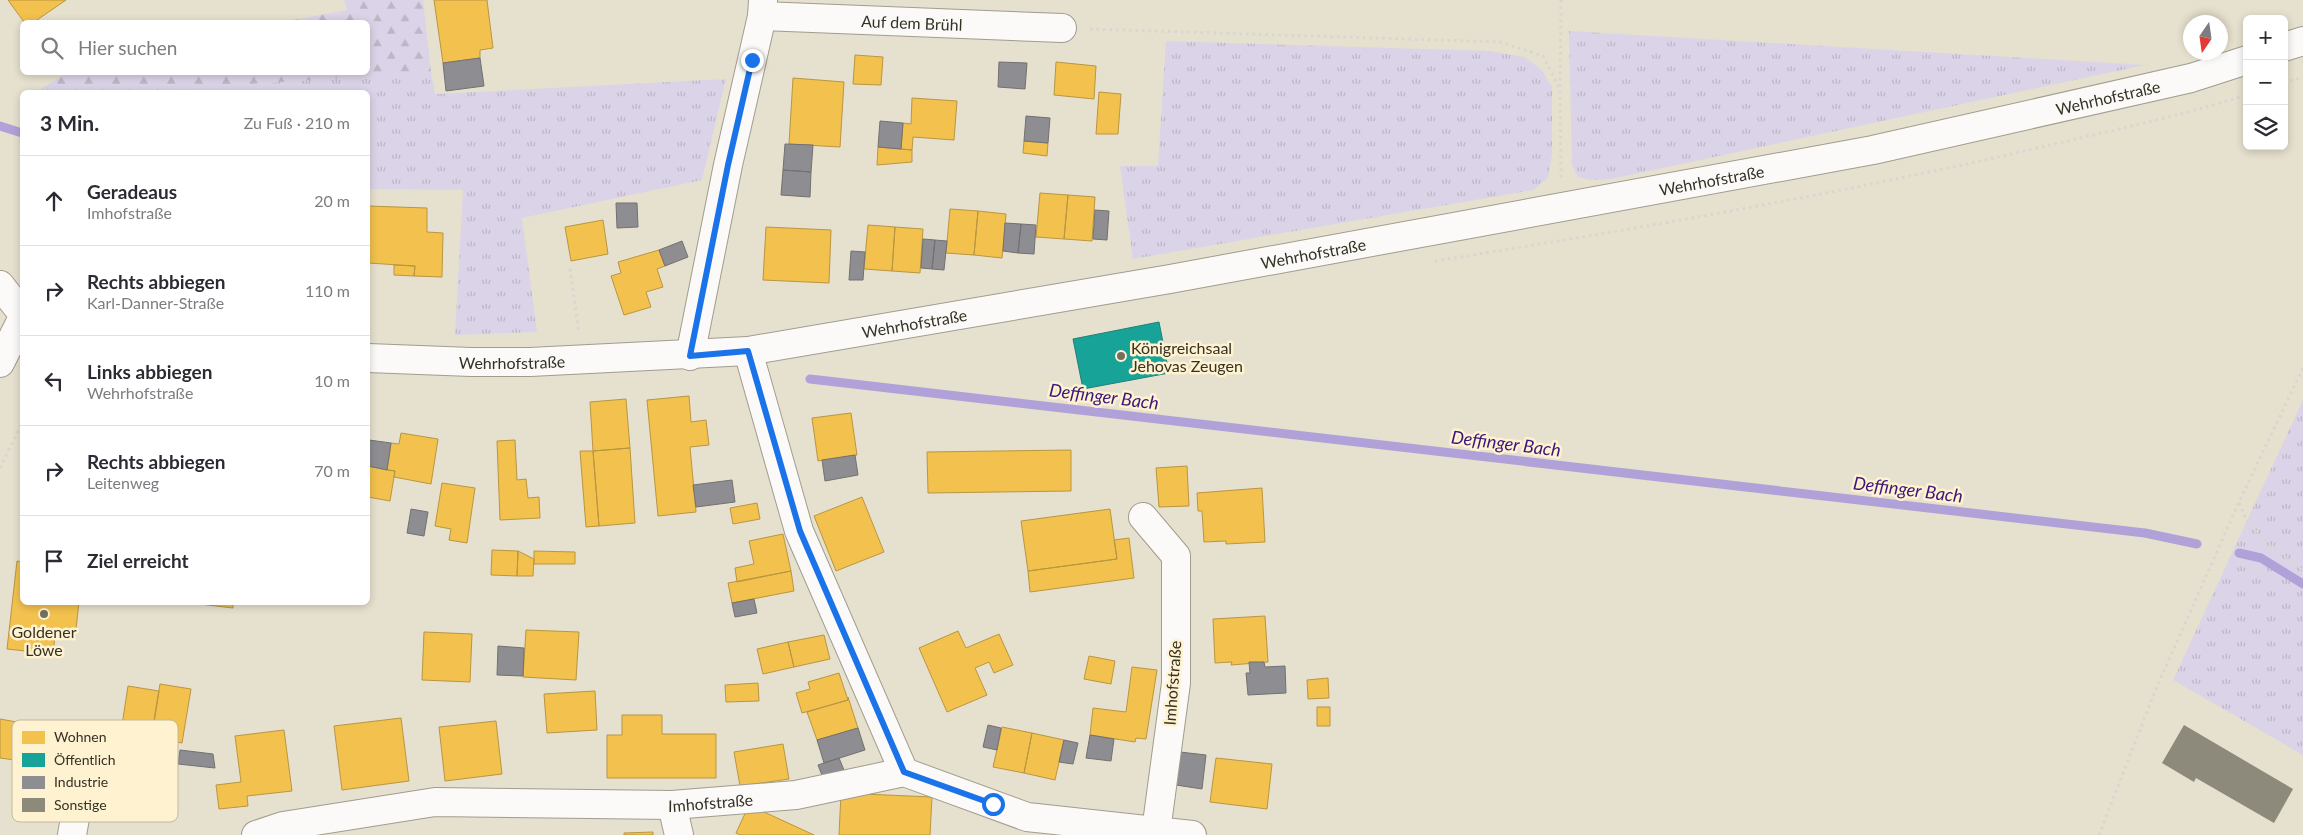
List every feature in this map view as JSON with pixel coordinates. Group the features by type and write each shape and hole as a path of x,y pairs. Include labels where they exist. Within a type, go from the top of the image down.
{"street":[{"name":"Auf dem Brühl","path":"762,8 1062,28"},
{"path":"690,356 762,8"},
{"path":"2288,46 2303,41"},
{"name":"Wehrhofstraße","path":"370,358 470,362 583,361 748,351 1160,280 1873,150 2191,78 2243,61"},
{"path":"0,285 20,310"},
{"path":"0,363 20,323"},
{"path":"748,351 800,531 904,772 1030,826 1156,831 1192,835"},
{"name":"Imhofstraße","path":"1143,517 1176,556 1176,683 1156,831"},
{"name":"Imhofstraße","path":"256,835 283,826 435,802 672,805 796,795 904,772"},
{"path":"672,805 679,835"},
{"path":"72,835 74,822"}],"path":[{"path":"1561,0 1560,89 1562,151"},
{"path":"1062,28 1500,42 1543,56 1560,89"},
{"path":"2288,82 2303,77"},
{"path":"570,269 583,361"},
{"path":"2099,835 2155,691 2239,502 2303,368"},
{"path":"0,468 20,427"},
{"path":"2239,502 2248,524 2266,542 2303,571"}],"green space":[{"path":"344,0 423,0 431,72 161,90 39,90 64,75 370,75 370,20 294,20 347,10"},
{"path":"1569,31 2145,65 1611,179 1589,180 1578,177 1572,165"},
{"path":"1166,41 1490,51 1524,57 1541,69 1552,87 1552,155 1548,178 1533,190 1133,259 1120,166 1158,166"},
{"path":"431,72 435,94 726,79 702,180 522,218 537,332 455,335 463,190 370,189 370,90 161,90"},
{"path":"2303,400 2303,755 2173,680"}],"building: Wohnen":[{"path":"8,0 66,0 37,20 23,20"},
{"path":"434,0 487,0 493,48 480,50 480,58 443,63"},
{"path":"855,55 883,57 881,85 853,84"},
{"path":"1056,62 1096,66 1094,99 1054,95"},
{"path":"793,78 844,82 840,147 789,144"},
{"path":"1099,92 1121,94 1118,134 1096,134"},
{"path":"912,98 957,101 954,140 913,137 912,150 901,149 903,123 911,124"},
{"path":"1024,141 1048,143 1047,156 1023,153"},
{"path":"878,147 912,150 912,162 877,165"},
{"path":"1040,193 1068,195 1064,239 1036,237"},
{"path":"1068,195 1095,197 1092,241 1064,239"},
{"path":"370,206 427,208 427,232 443,233 442,277 414,276 415,266 370,263"},
{"path":"950,209 978,211 974,255 946,253"},
{"path":"978,211 1006,214 1002,258 974,255"},
{"path":"603,220 608,254 571,261 565,227"},
{"path":"868,225 895,227 892,271 864,269"},
{"path":"766,227 831,230 829,283 763,280"},
{"path":"895,227 923,229 920,273 892,271"},
{"path":"659,250 665,266 657,269 663,287 646,292 651,307 624,315 611,276 621,273 618,262"},
{"path":"394,265 415,266 414,276 394,275"},
{"path":"689,396 691,422 706,420 709,445 690,447 696,512 658,516 647,400"},
{"path":"626,399 630,448 593,451 590,402"},
{"path":"851,413 857,455 818,461 812,418"},
{"path":"401,433 438,439 431,484 394,477 395,471 387,470 391,443 399,444"},
{"path":"515,440 517,480 526,479 528,498 539,497 540,518 500,520 497,441"},
{"path":"630,448 635,523 599,526 593,451"},
{"path":"1071,450 1071,491 928,493 927,452"},
{"path":"580,451 593,451 599,526 586,527"},
{"path":"370,466 395,471 390,501 370,497"},
{"path":"1187,466 1189,506 1159,507 1156,468"},
{"path":"442,483 475,488 467,543 449,540 451,529 435,526"},
{"path":"1262,488 1265,542 1226,544 1226,541 1204,542 1202,511 1198,511 1197,493"},
{"path":"862,497 884,552 836,571 814,516"},
{"path":"757,503 760,519 733,524 730,508"},
{"path":"1110,509 1117,559 1028,571 1021,521"},
{"path":"783,534 791,571 737,582 735,568 754,564 749,541"},
{"path":"1129,538 1134,578 1030,592 1028,571 1117,559 1114,540"},
{"path":"492,550 518,551 517,576 491,575"},
{"path":"518,551 534,559 533,576 517,576"},
{"path":"534,551 575,552 575,564 534,564"},
{"name":"Goldener Löwe","path":"17,561 20,562 20,605 79,605 75,638 55,635 53,654 7,649"},
{"path":"791,571 794,591 732,603 728,583"},
{"path":"208,605 233,605 233,608"},
{"path":"1265,616 1268,662 1231,665 1232,662 1215,663 1213,619"},
{"path":"526,630 579,632 576,680 523,677"},
{"path":"958,631 966,648 999,634 1013,665 994,673 989,662 975,668 987,695 947,712 919,648"},
{"path":"424,632 472,634 470,682 422,680"},
{"path":"824,635 830,659 794,667 788,642"},
{"path":"788,642 794,667 763,674 757,649"},
{"path":"1089,656 1115,661 1111,684 1084,679"},
{"path":"1132,667 1157,670 1146,739 1136,738 1135,742 1090,735 1093,708 1126,712"},
{"path":"839,673 848,700 802,713 796,693 810,689 808,682"},
{"path":"1328,678 1329,698 1308,699 1307,680"},
{"path":"758,683 759,701 726,702 725,685"},
{"path":"160,684 191,689 182,743 178,742 178,720 154,720"},
{"path":"128,686 159,691 154,720 123,720"},
{"path":"595,691 597,730 547,733 544,694"},
{"path":"848,697 858,728 817,740 807,712 848,700"},
{"path":"1317,707 1330,707 1330,726 1317,726"},
{"path":"622,715 662,715 662,734 716,734 716,778 607,778 607,735 622,735"},
{"path":"401,718 409,781 342,790 334,726"},
{"path":"0,719 12,721 12,760 0,758"},
{"path":"496,721 502,774 445,781 439,727"},
{"path":"1002,727 1032,733 1024,773 993,767"},
{"path":"284,730 292,791 247,796 248,806 219,809 216,785 241,782 235,736"},
{"path":"1032,733 1064,740 1055,780 1024,773"},
{"path":"783,744 789,779 740,786 734,752"},
{"path":"1216,758 1272,764 1267,809 1210,802"},
{"path":"841,793 932,797 930,835 839,835"},
{"path":"749,805 814,835 740,835 736,833"},
{"path":"653,832 653,835 624,835 624,833"}],"building: Öffentlich":[{"name":"Königreichsaal Jehovas Zeugen","path":"1159,322 1169,373 1083,389 1073,339"}],"building: Industrie":[{"path":"480,58 484,86 446,91 443,63"},
{"path":"999,62 1027,63 1025,89 998,87"},
{"path":"1026,116 1050,118 1048,143 1024,141"},
{"path":"880,121 903,123 901,149 878,147"},
{"path":"785,144 813,145 811,172 783,170"},
{"path":"783,170 811,172 810,197 781,195"},
{"path":"616,203 637,203 638,227 617,228"},
{"path":"1095,210 1109,211 1107,240 1093,239"},
{"path":"1005,223 1021,224 1018,253 1003,251"},
{"path":"1021,224 1036,225 1034,254 1018,253"},
{"path":"923,239 935,240 932,269 921,268"},
{"path":"935,240 947,241 944,270 932,269"},
{"path":"682,241 688,257 665,266 659,250"},
{"path":"851,251 865,252 863,280 849,280"},
{"path":"370,440 391,443 387,470 370,466"},
{"path":"855,455 858,475 825,481 822,460"},
{"path":"732,480 735,502 696,507 693,485"},
{"path":"411,509 428,512 424,536 407,533"},
{"path":"754,599 757,613 735,617 732,603"},
{"path":"498,646 524,648 523,676 497,675"},
{"path":"1249,662 1264,662 1265,667 1285,666 1286,693 1248,695 1246,673 1250,673"},
{"path":"988,725 1001,728 997,750 983,747"},
{"path":"858,728 865,750 824,763 817,740"},
{"path":"1090,735 1114,739 1111,761 1086,758"},
{"path":"1064,740 1078,743 1073,764 1059,762"},
{"path":"180,750 213,754 215,768 178,764"},
{"path":"1180,752 1206,755 1202,789 1176,785"},
{"path":"839,758 844,770 823,778 818,765"}],"building: Sonstige":[{"path":"2184,725 2293,789 2274,823 2196,778 2194,782 2162,763"}],"waterway":[{"name":"Deffinger Bach","path":"0,126 20,132"},
{"name":"Deffinger Bach","path":"810,379 2145,533 2197,544"},
{"name":"Deffinger Bach","path":"2239,553 2261,558 2303,584"}],"place":[{"name":"Königreichsaal Jehovas Zeugen","path":"1121,356"},
{"name":"Goldener Löwe","path":"44,614"}],"route":[{"path":"752,60 728,165 710,266 690,356 748,351 800,531 904,772 993,804"}]}
